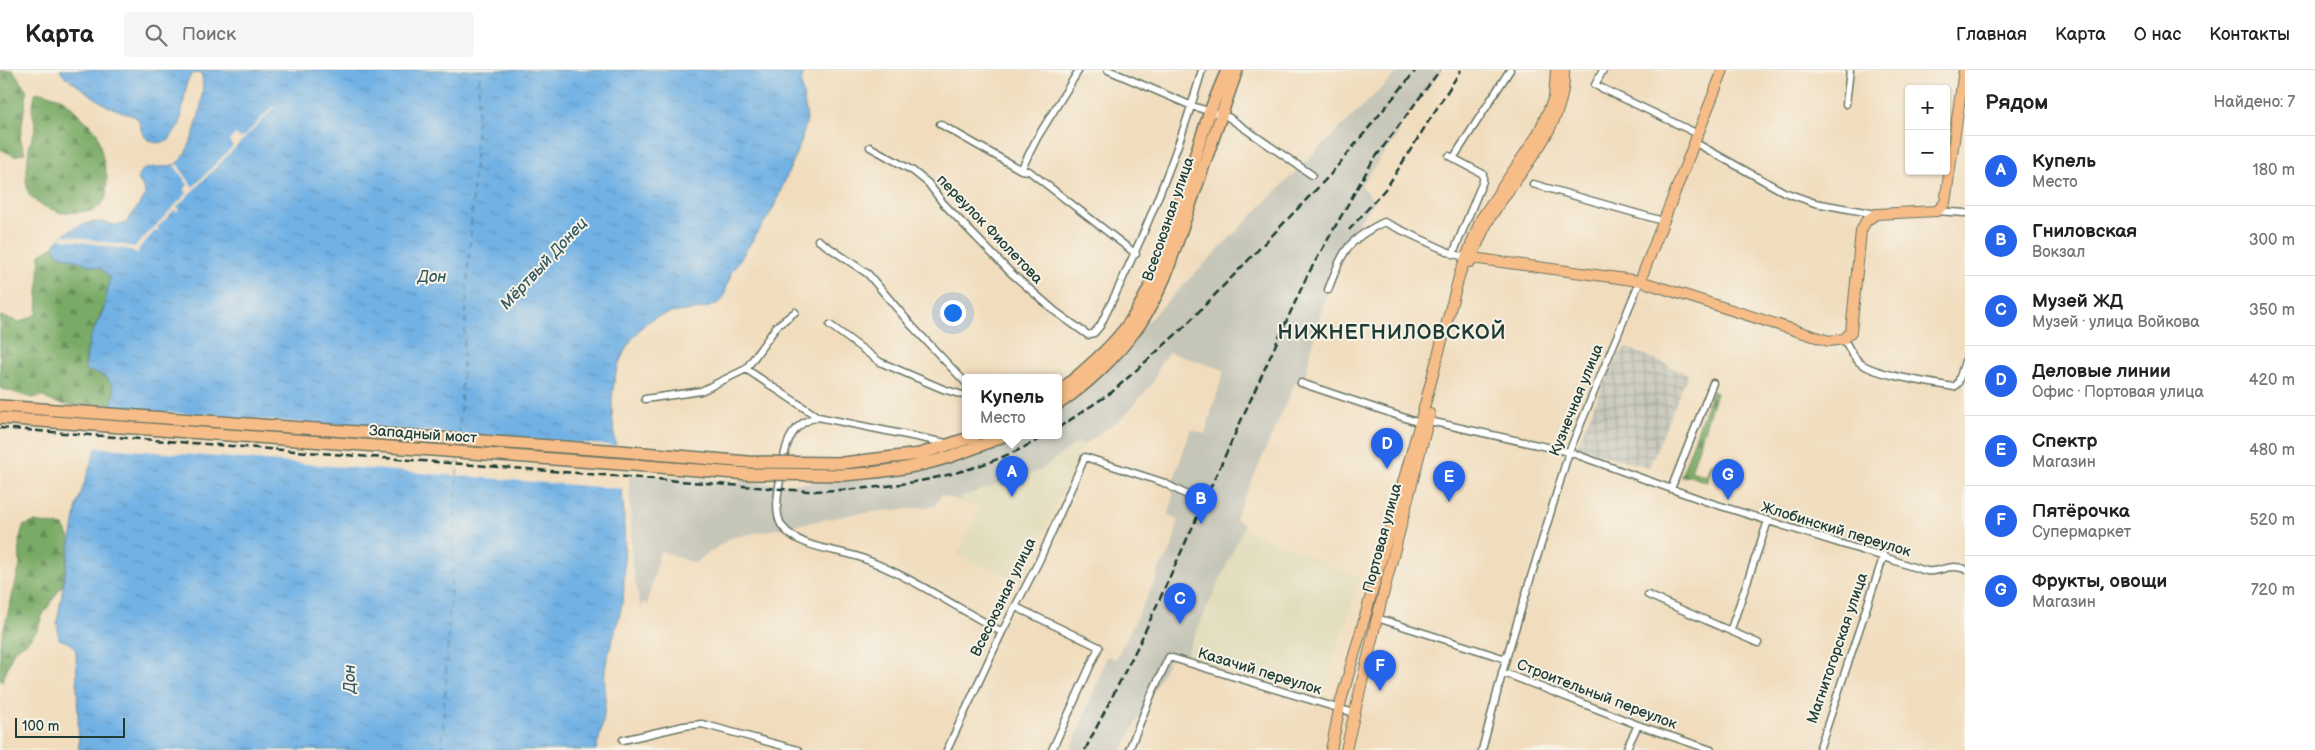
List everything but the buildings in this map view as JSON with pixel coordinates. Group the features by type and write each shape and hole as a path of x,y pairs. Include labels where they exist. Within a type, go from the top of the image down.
{"highway":[{"name":"Всесоюзная улица","path":"1062,401 1113,357 1138,328 1153,303 1166,276 1228,70"},
{"name":"Всесоюзная улица","path":"1062,389 1106,350 1129,323 1144,298 1156,274 1215,112 1237,70"},
{"name":"Западный мост","path":"0,406 843,469"},
{"name":"Западный мост","path":"0,418 748,474 843,469"},
{"path":"843,469 881,460 920,454 967,439"},
{"path":"843,469 883,473 946,460 996,439"}],"main road":[{"name":"Портовая улица","path":"1331,750 1339,709 1481,219 1538,134 1554,98 1556,70"},
{"name":"Портовая улица","path":"1469,257 1488,223 1545,137 1562,99 1564,70"},
{"name":"Кузнечная улица","path":"1640,282 1723,70"},
{"path":"1469,257 1640,282 1829,341 1844,339 1851,332 1861,231 1866,221 1876,214 1937,211 1945,203 1964,70"},
{"name":"Портовая улица","path":"1346,750 1423,421"}],"street":[{"path":"1021,170 1037,138 1079,70"},
{"path":"1108,70 1192,106 1215,112 1233,120 1312,176"},
{"path":"940,124 1021,170 1029,171 1136,254 1192,106 1202,70"},
{"path":"1453,254 1484,181 1483,174 1451,157 1510,70"},
{"path":"1603,70 1595,85 1696,138 1784,192 1815,203 1876,214"},
{"path":"1846,104 1850,70"},
{"name":"переулок Фиолетова","path":"870,147 913,171 928,183 943,203 1010,272 1056,312 1088,335 1094,333 1100,326 1136,254"},
{"path":"1534,184 1663,221"},
{"path":"1937,211 1965,213"},
{"path":"1328,290 1345,249 1363,232 1384,222 1453,254 1469,257"},
{"path":"818,240 868,274 912,326 962,379"},
{"name":"Кузнечная улица","path":"1482,750 1502,672 1569,452 1640,282"},
{"path":"644,399 701,392 746,369 777,326 795,312"},
{"path":"830,325 880,362 943,389 962,395"},
{"path":"1844,339 1851,352 1861,364 1879,371 1954,387 1958,383 1965,361"},
{"path":"746,369 818,416 952,445"},
{"path":"1671,489 1713,382"},
{"name":"Жлобинский переулок","path":"1302,384 1423,421 1569,452 1671,489 1864,551 1884,555 1928,571 1956,566 1965,569"},
{"path":"818,416 808,419 796,427 785,446 778,502 781,524 789,533 801,541 860,557 1002,632"},
{"path":"940,448 946,460"},
{"name":"Всесоюзная улица","path":"947,750 1002,632 1039,561 1085,457 1162,482 1193,498"},
{"path":"1731,630 1768,521"},
{"name":"Магнитогорская улица","path":"1818,750 1884,555"},
{"path":"1648,595 1758,643"},
{"path":"1016,607 1099,647 1052,750"},
{"name":"Строительный переулок","path":"1377,618 1506,659"},
{"name":"Казачий переулок","path":"1129,750 1169,657 1339,709"},
{"name":"Строительный переулок","path":"1502,672 1638,725 1711,750"},
{"path":"1339,709 1354,713"},
{"path":"623,740 684,726 702,724 798,750"},
{"path":"1626,750 1638,725"}],"shaded area":[{"path":"1400,70 1442,70 1398,128 1399,133 1361,185 1374,201 1347,238 1329,282 1305,375 1305,386 1295,383 1235,519 1245,524 1184,659 1173,653 1122,750 1071,750 1107,656 1116,659 1157,577 1158,571 1172,548 1178,520 1169,515 1173,495 1171,487 1191,429 1205,434 1224,370 1169,352 1160,364 1153,383 1123,417 1082,446 1079,441 1041,470 961,497 964,502 941,495 935,506 854,514 730,538 695,563 660,551 647,605 643,602 641,611 632,564 629,474 783,484 845,481 879,478 955,459 1002,439 1062,439 1062,409 1120,357 1149,320 1309,158"},
{"path":"1628,348 1688,374 1649,467 1576,448 1604,383 1622,351"},
{"path":"1080,441 1082,446 1022,581 957,556 979,508 964,502 961,497 1041,470"},
{"path":"1243,528 1360,578 1322,697 1258,675 1256,679 1184,659"}],"green space":[{"path":"0,70 13,70 27,91 20,138 25,153 15,156 0,149"},
{"path":"42,92 63,99 97,132 107,176 106,198 99,207 92,211 61,213 41,205 29,195 26,181 29,147 36,127 32,110 35,93"},
{"path":"54,246 58,254 102,269 110,278 104,309 94,328 86,352 85,367 111,380 115,393 111,404 67,405 42,396 32,398 0,388 0,316 20,322 37,314 40,254"},
{"path":"1712,391 1716,393 1691,471 1706,476 1711,462 1713,463 1707,482 1689,476 1681,477"},
{"path":"34,522 63,526 70,538 63,584 42,616 37,631 26,643 14,650 2,682 0,680 0,644 20,566 19,541 23,526"}],"water":[{"name":"Дон","path":"60,70 804,70 801,83 807,119 801,142 773,209 731,273 723,299 706,308 661,315 651,320 642,327 627,346 618,366 613,386 612,406 624,515 623,593 620,614 606,664 604,711 596,750 79,750 76,651 72,644 59,639 57,623 77,505 115,393 106,377 88,371 85,367 90,338 104,309 110,278 102,269 58,254 54,246 62,236 81,225 101,222 117,225 127,222 145,196 145,191 138,179 140,173 148,168 172,165 183,157 198,120 203,81 201,73 192,74 187,82 180,124 168,141 156,143 147,139 142,133 139,120 134,116 107,106 64,76"}],"pier":[{"path":"274,106 177,207 179,209 177,212 174,210 157,228 159,230 155,231 138,249 140,250 137,253 131,250 59,238 64,235 135,247 187,193 184,189 188,185 174,165 177,164 193,187 233,146 229,141 235,134 241,139"},
{"path":"107,408 618,446 624,489 93,447"}],"ferry route":[{"path":"459,434 480,70"},
{"path":"442,750 458,458"}],"railway":[{"path":"1062,425 1112,392 1183,328 1330,175 1416,70"},
{"path":"1085,750 1141,640 1307,276 1372,162 1440,70"},
{"path":"1349,230 1387,187 1461,70"},
{"path":"0,428 807,491 869,488 930,479 960,472 989,462 1039,439"}],"place":[{"name":"Деловые линии","path":"1387,469"},
{"name":"Купель","path":"1012,497"},
{"name":"Фрукты, овощи","path":"1728,500"},
{"name":"Спектр","path":"1449,502"},
{"name":"Гниловская","path":"1201,524"},
{"name":"Музей ЖД","path":"1180,624"},
{"name":"Пятёрочка","path":"1380,691"}],"district":[{"name":"НИЖНЕГНИЛОВСКОЙ","path":"1392,332"}],"water label":[{"name":"Мёртвый Донец","path":"543,263"}]}
